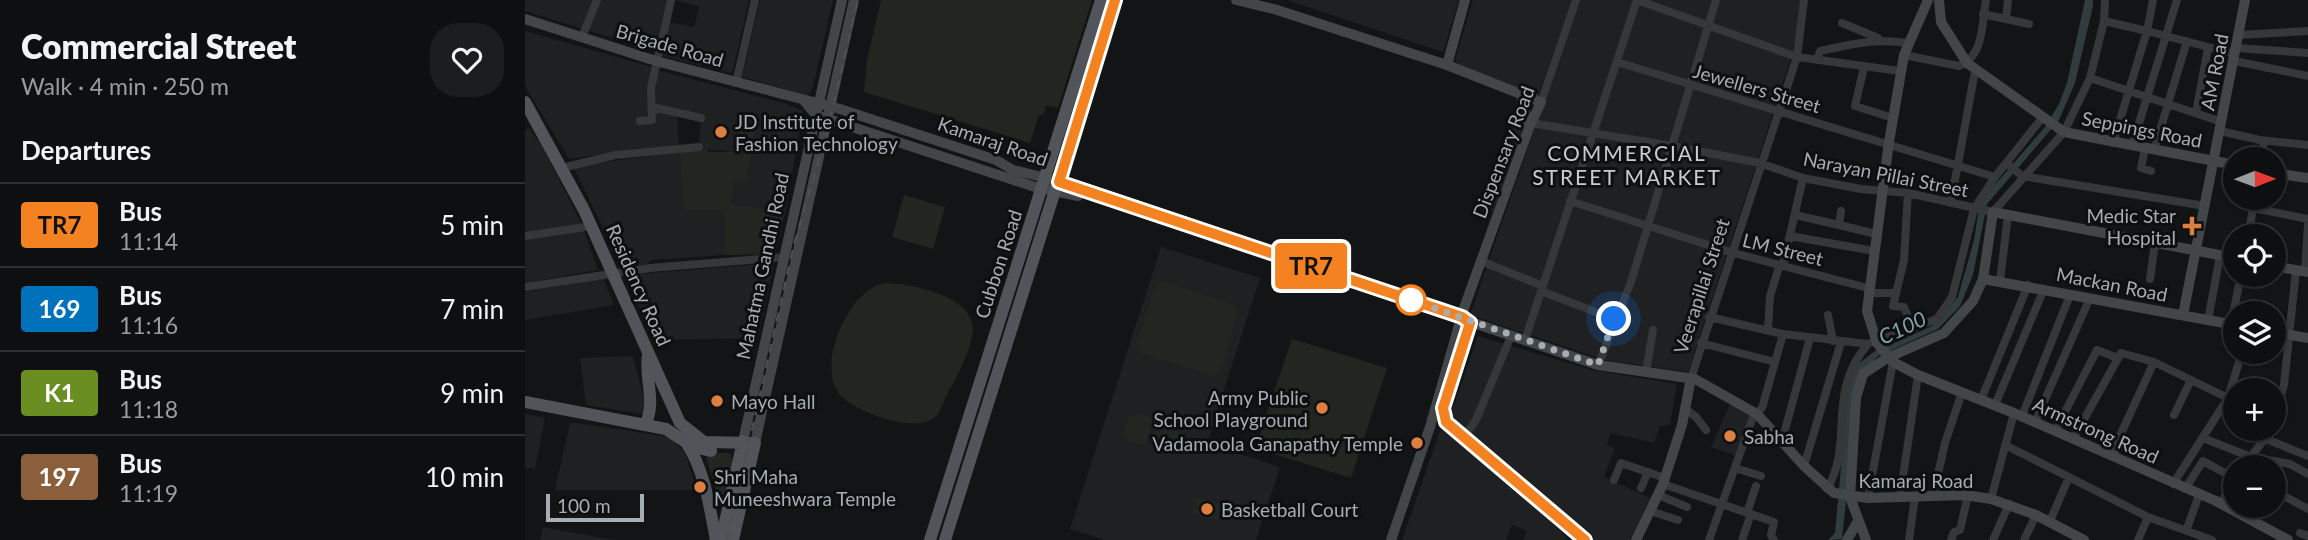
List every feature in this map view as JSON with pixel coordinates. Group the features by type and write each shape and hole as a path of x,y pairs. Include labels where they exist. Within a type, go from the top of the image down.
{"main road":[{"name":"Cubbon Road","path":"1088,64 1101,0"},
{"name":"Cubbon Road","path":"945,540 1088,64 1115,0"},
{"name":"Residency Road","path":"525,102 592,226 670,404 691,433 704,442 748,446"},
{"name":"Cubbon Road","path":"930,540 1050,185"},
{"path":"645,425 653,407 646,371 648,354"},
{"path":"525,402 674,432 694,454 718,540"},
{"path":"685,442 702,450 748,446"},
{"name":"Mahatma Gandhi Road","path":"718,540 748,446"},
{"name":"Mahatma Gandhi Road","path":"733,540 748,446"},
{"path":"955,461 969,465"},
{"path":"937,517 951,521"}],"street":[{"path":"582,37 597,0"},
{"path":"640,121 652,120 651,88 671,0"},
{"path":"736,83 755,0"},
{"name":"Mahatma Gandhi Road","path":"748,446 823,111 842,0"},
{"name":"Mahatma Gandhi Road","path":"748,446 781,257 854,0"},
{"path":"1236,0 1275,4"},
{"path":"1258,0 1447,65 1541,102"},
{"path":"1447,65 1465,0"},
{"name":"Dispensary Road","path":"1465,321 1481,261 1576,0"},
{"path":"1525,340 1637,0 1797,57 1901,71"},
{"path":"1598,365 1614,319 1631,282 1716,0"},
{"name":"Veerapillai Street","path":"1636,540 1664,481 1682,425 1691,378 1709,317 1797,57 1804,0"},
{"path":"1868,498 1882,352 1867,311 1868,290 1904,55 1928,0 1919,0"},
{"name":"Seppings Road","path":"1939,0 1941,22 1971,67 2064,132 2223,163"},
{"path":"1951,202 1971,67 1978,48 1986,0"},
{"path":"2006,19 2008,0"},
{"path":"1827,489 1836,474 1845,385 1851,364 1944,333 1973,301 1983,279 1990,212 2019,173 2064,132 2089,78 2104,21 2105,0"},
{"path":"2113,143 2147,31 2153,0"},
{"path":"2132,146 2177,0"},
{"name":"AM Road","path":"2183,315 2245,0"},
{"path":"1983,14 2029,24"},
{"name":"Brigade Road","path":"525,19 656,61 805,102 823,111"},
{"path":"2104,21 2187,41 2308,76"},
{"path":"1842,23 1881,39 1908,43"},
{"path":"2239,35 2308,31"},
{"path":"1817,60 1820,51 1881,39"},
{"path":"2151,171 2141,168 2168,103 2187,41"},
{"path":"2196,113 2208,48"},
{"path":"2235,54 2308,53"},
{"path":"1904,55 1971,67"},
{"name":"Jewellers Street","path":"1617,62 1690,86 1889,142 1923,156 1958,164 1995,177"},
{"path":"1864,67 1855,106 1893,118"},
{"path":"2089,78 2149,96 2264,141 2308,145"},
{"path":"1521,94 1530,125"},
{"path":"652,107 701,118"},
{"name":"Kamaraj Road","path":"823,111 918,134 996,160 1050,185"},
{"name":"Kamaraj Road","path":"823,111 914,147 1050,185 1598,365 1691,378 1757,414 1827,489 1850,497 1968,495 1991,499 2036,514 2084,540"},
{"path":"1864,538 1850,497 1856,398 1863,374 1882,352 1913,329 1937,319 1952,297 1975,209 1995,177 2042,118"},
{"name":"Narayan Pillai Street","path":"1530,125 1672,146 1760,163 1803,178 1908,193 1975,209 2223,256"},
{"path":"914,147 918,134"},
{"path":"2263,147 2264,141"},
{"path":"562,168 622,154 699,147"},
{"path":"2008,164 2019,173 2205,206"},
{"path":"2286,175 2308,178"},
{"path":"1768,330 1770,296 1790,236 1803,178"},
{"path":"1908,193 1904,260 1893,306 1904,307 1913,329"},
{"name":"LM Street","path":"1570,201 1730,252 1782,264 1868,290 1896,293"},
{"path":"2261,210 2308,221 2303,271 2288,335 2285,378"},
{"path":"1839,225 1841,211"},
{"path":"1795,215 1876,234"},
{"path":"2000,281 2008,215"},
{"path":"525,236 592,226"},
{"path":"1790,236 1874,251"},
{"path":"2150,279 2155,243"},
{"path":"2209,320 2220,256"},
{"path":"525,287 614,272 781,257"},
{"path":"1481,261 1614,319"},
{"name":"Mackan Road","path":"1983,279 2028,285 2223,323"},
{"path":"1981,400 2028,285"},
{"path":"1996,405 2044,289"},
{"path":"1991,499 2005,444 2070,295"},
{"path":"2035,422 2090,298"},
{"path":"1804,466 1837,342 1828,315"},
{"path":"1709,317 1882,352"},
{"path":"1465,321 1443,408 1446,422 1574,536 1585,540"},
{"path":"1391,540 1465,321"},
{"path":"1646,372 1653,330"},
{"path":"1709,540 1735,468 1762,408 1783,334"},
{"path":"2288,335 2308,338"},
{"path":"1464,437 1476,420 1511,336"},
{"path":"1782,440 1810,338"},
{"path":"1701,343 1775,362"},
{"path":"2055,431 2097,350 2118,358"},
{"name":"Armstrong Road","path":"1882,352 1918,375 2018,414 2221,504 2288,540"},
{"path":"2073,439 2121,354 2154,362 2191,380 2223,402"},
{"path":"2114,457 2118,440 2154,362"},
{"path":"1900,497 1918,375"},
{"path":"2174,415 2191,380"},
{"path":"1933,496 1945,443 1962,393"},
{"path":"2173,484 2223,406"},
{"path":"1684,408 1696,416 1706,430"},
{"path":"1430,427 1437,422 1446,422"},
{"path":"2203,438 2246,455"},
{"path":"2286,439 2308,456"},
{"path":"2005,444 2148,517 2212,540"},
{"path":"2185,489 2203,461 2223,472"},
{"path":"1614,480 1621,463 1648,472 1664,481 1774,522 1770,535 1773,540"},
{"path":"2286,463 2308,474"},
{"path":"1735,468 1761,476"},
{"path":"1641,488 1648,472"},
{"path":"2050,521 2069,477"},
{"path":"1742,540 1756,486"},
{"path":"1658,495 1688,507"},
{"path":"1951,540 1954,532 1961,530 1968,495"},
{"path":"2186,531 2199,495"},
{"path":"1909,540 1915,497"},
{"path":"2286,497 2308,509"},
{"path":"2221,504 2223,500"},
{"path":"1993,540 2009,504"},
{"path":"1650,511 1678,520"},
{"path":"2024,540 2036,514"},
{"path":"2138,540 2148,517"},
{"path":"1847,540 1858,521"}],"shaded area":[{"path":"525,0 667,0 655,51 525,11"},
{"path":"674,0 749,0 733,70 730,73 663,56 669,22 694,27 699,7"},
{"path":"760,0 833,0 813,87 808,96 742,77"},
{"path":"881,0 1092,0 1058,108 1046,105 1043,115 1039,115 1030,143 864,92 867,60"},
{"path":"1287,0 1459,0 1443,52"},
{"path":"1473,0 1572,0 1538,96 1459,65 1455,60"},
{"path":"1579,0 1801,0 1798,36 1688,372 1605,360 1470,315"},
{"path":"2085,0 2093,0 2093,6 2075,83 2059,120 1987,204 1973,275 1960,306 1938,329 1878,356 1859,377 1842,539 1828,540 1835,533 1848,390 1857,365 1875,351 1932,326 1958,297 1974,240 1980,202 2045,127 2059,104 2067,83"},
{"path":"525,31 652,67 649,88 651,119 640,120 640,123 654,121 654,112 677,116 679,146 632,149 569,159 525,86"},
{"path":"657,70 783,103 803,111 785,212 731,206 735,177 746,179 737,152 699,149 701,117 653,106"},
{"path":"1518,98 1526,124 1493,211 1484,208"},
{"path":"741,124 756,127 746,179 735,178 731,205 785,212 775,254 725,255 725,210 683,210 680,152 707,149 708,152 736,152"},
{"path":"529,128 542,146 583,226 525,235 525,130"},
{"path":"680,152 683,210 725,210 725,255 650,260 648,264 622,267 573,166"},
{"path":"904,195 945,207 933,249 892,237"},
{"path":"584,230 598,270 525,283 525,239"},
{"path":"1161,247 1260,278 1207,443 1280,467 1256,540 1105,540 1070,529"},
{"path":"774,263 758,338 652,340 626,275"},
{"path":"603,278 614,305 525,320 525,292"},
{"path":"1165,282 1234,305 1237,315 1220,373 1212,375 1140,353 1137,343 1157,283"},
{"path":"887,283 943,295 956,302 972,323 972,337 966,355 940,410 933,419 921,423 892,421 862,410 841,396 834,383 831,367 834,348 849,312 860,298 873,288"},
{"path":"1478,336 1592,370 1677,384 1670,425 1660,426 1654,443 1611,433 1607,445 1615,448 1604,477 1650,498 1630,540 1594,540 1454,421 1451,414"},
{"name":"Army Public School Playground","path":"1292,339 1387,368 1351,478 1255,448"},
{"path":"633,356 646,406 643,414 586,405 580,358"},
{"name":"Sabha","path":"1730,404 1752,417 1737,456 1711,447"},
{"path":"525,414 545,418 535,469 525,468"},
{"path":"1137,414 1153,418 1145,445 1129,441 1125,434 1128,418"},
{"path":"1159,419 1176,425 1181,443 1167,454 1151,448"},
{"path":"570,422 670,437 685,453 697,490 555,490"},
{"path":"1445,429 1529,500 1569,540 1523,540 1527,531 1512,525 1506,540 1402,540 1440,431"},
{"path":"705,453 730,453 733,461 721,508"},
{"name":"Basketball Court","path":"1196,497 1223,505 1218,521 1190,513"},
{"path":"543,527 614,540 540,540"}],"railway":[{"path":"727,540 794,244 826,136 858,0"}],"bus line":[{"name":"TR7","path":"1115,0 1059,182 1462,317 1470,323 1443,408 1446,422 1585,540"}],"place":[{"name":"JD Institute of Fashion Technology","path":"721,132"},
{"name":"Medic Star Hospital","path":"2192,226"},
{"name":"Mayo Hall","path":"717,401"},
{"name":"Army Public School Playground","path":"1322,408"},
{"name":"Sabha","path":"1730,436"},
{"name":"Vadamoola Ganapathy Temple","path":"1417,443"},
{"name":"Shri Maha Muneeshwara Temple","path":"700,487"},
{"name":"Basketball Court","path":"1207,509"}],"district":[{"name":"COMMERCIAL STREET MARKET","path":"1627,164"}],"route":[{"path":"1411,300 1462,317 1470,323 1598,365 1614,319"}],"water label":[{"name":"C100","path":"1902,327"}]}
